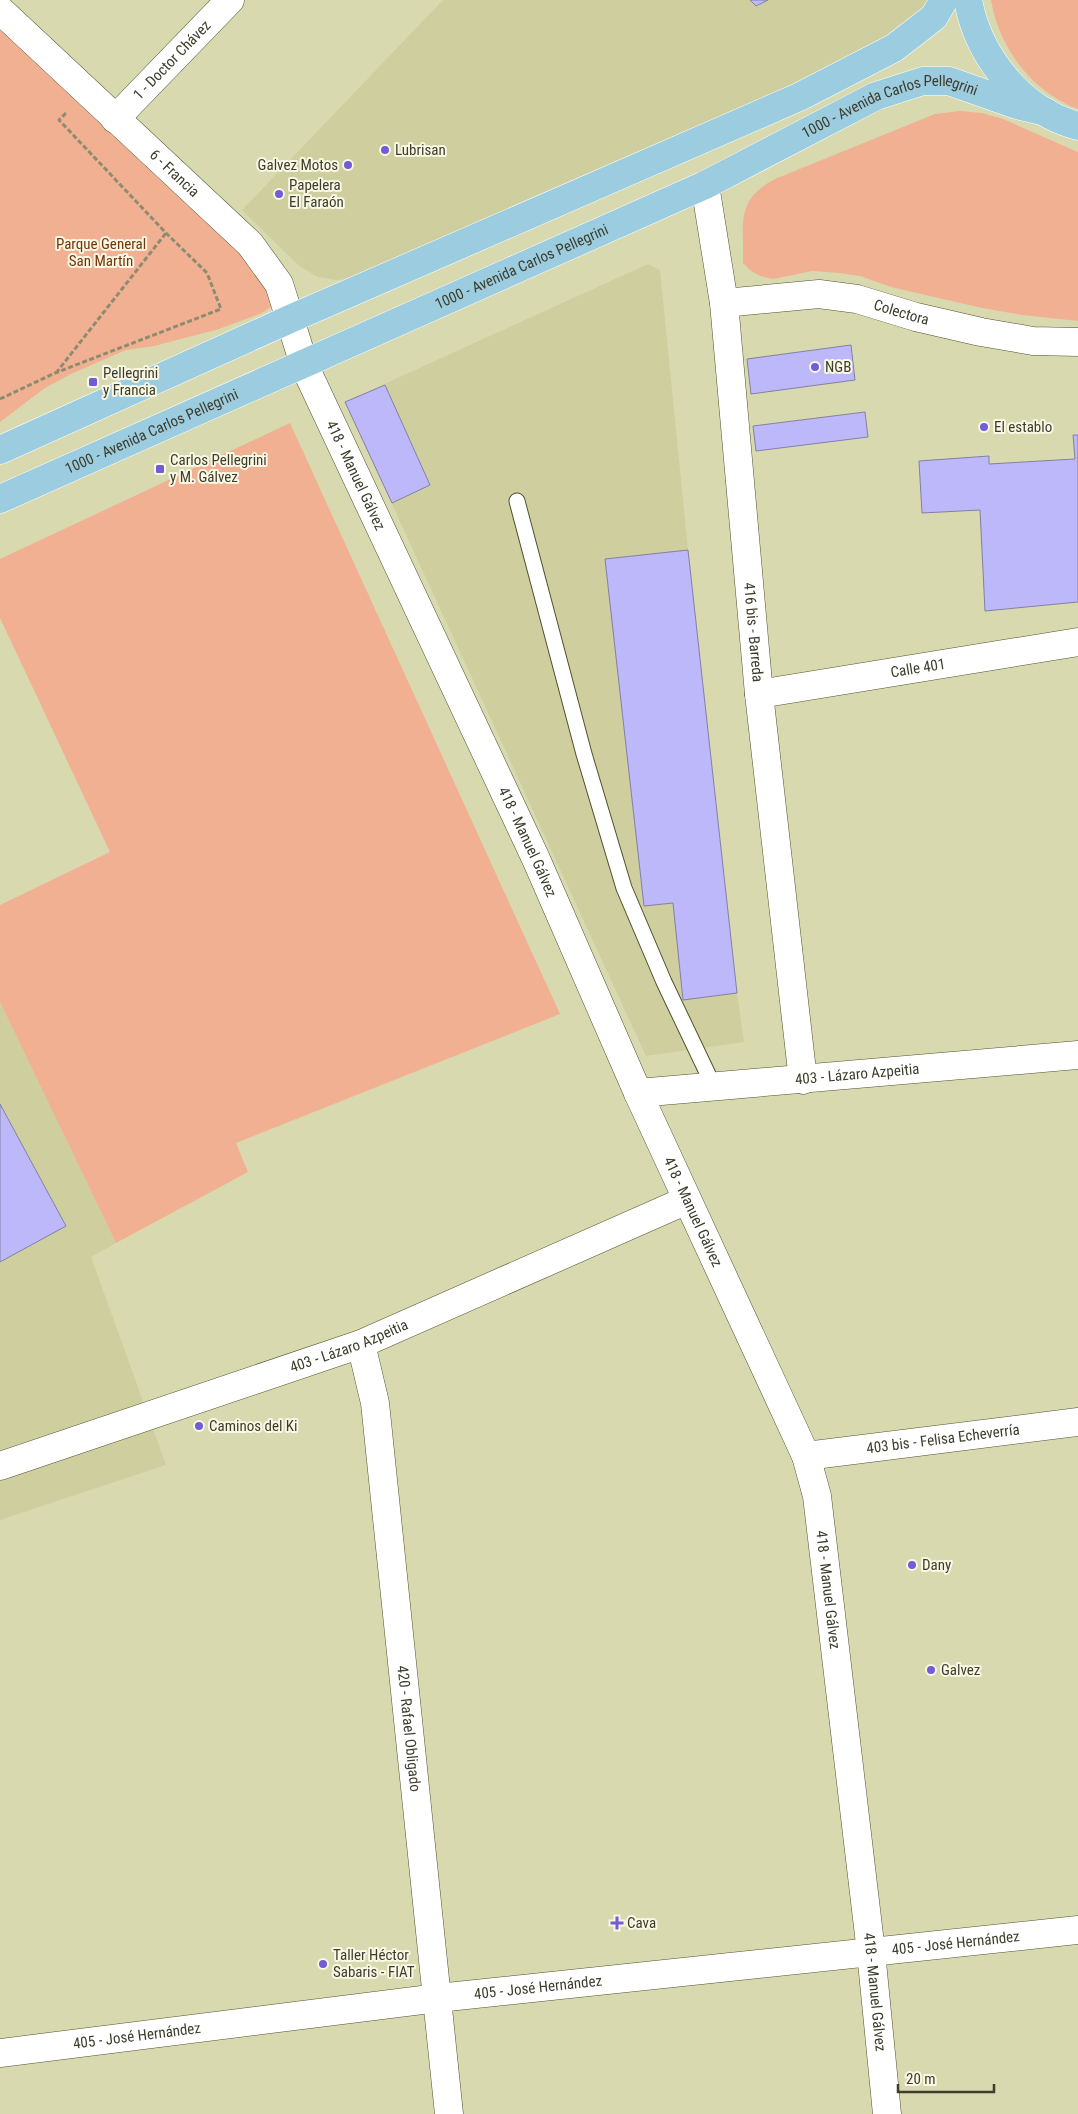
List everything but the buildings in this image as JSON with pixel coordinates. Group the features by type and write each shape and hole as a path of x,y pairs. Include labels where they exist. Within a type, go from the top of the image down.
{"main road":[{"path":"0,450 290,319 799,97 894,48 934,17 944,0"},
{"path":"968,0 979,38 1006,80 1046,112 1078,126"},
{"name":"1000 - Avenida Carlos Pellegrini","path":"0,499 706,185 876,96 923,82 949,81 1018,105 1046,112"}],"street":[{"name":"1 - Doctor Chávez","path":"115,120 230,0"},
{"name":"6 - Francia","path":"0,10 115,120 250,244 279,284 304,365"},
{"name":"416 bis - Barreda","path":"706,185 724,303 759,694 802,1080"},
{"name":"Colectora","path":"724,303 819,294 857,299 916,317 981,332 1033,341 1078,342"},
{"name":"418 - Manuel Gálvez","path":"304,365 536,859 638,1093 806,1456 817,1496 871,1952 887,2114"},
{"name":"Calle 401","path":"759,694 1078,642"},
{"name":"403 - Lázaro Azpeitia","path":"638,1093 1078,1055"},
{"name":"403 - Lázaro Azpeitia","path":"0,1466 360,1344 687,1200"},
{"name":"420 - Rafael Obligado","path":"360,1344 375,1403 449,2114"},
{"name":"403 bis - Felisa Echeverría","path":"806,1456 1078,1422"},
{"name":"405 - José Hernández","path":"0,2054 438,1998 1078,1930"}],"lane":[{"path":"518,501 584,754 624,888 664,982 714,1087"}],"path":[{"path":"0,399 56,373 220,309 206,273 59,120 65,114 58,108"},
{"path":"56,373 166,233"}],"shaded area":[{"path":"443,0 929,0 921,12 872,49 351,279 336,280 318,277 299,266 242,210"},
{"path":"648,264 660,270 688,550 744,1042 646,1056 345,402"},
{"path":"0,1002 116,1243 91,1257 166,1465 0,1520"}],"green space":[{"path":"991,0 1078,0 1078,109 1046,92 1020,66 1002,35 995,18"},
{"name":"Parque General San Martín","path":"0,16 263,271 272,306 262,313 219,329 154,346 126,350 71,374 45,388 0,422"},
{"path":"960,111 982,113 1003,119 1078,152 1078,321 1022,315 982,308 891,287 860,276 839,273 812,271 773,279 760,276 743,263 744,214 753,195 762,187 775,179 935,114"},
{"path":"290,423 560,1014 236,1143 248,1172 116,1243 0,1002 0,905 110,852 0,618 0,559"}],"place":[{"name":"Lubrisan","path":"385,150"},
{"name":"Galvez Motos","path":"348,165"},
{"name":"Papelera El Faraón","path":"279,194"},
{"name":"NGB","path":"815,367"},
{"name":"Pellegrini y Francia","path":"93,382"},
{"name":"El establo","path":"984,427"},
{"name":"Carlos Pellegrini y M. Gálvez","path":"160,469"},
{"name":"Caminos del Ki","path":"199,1426"},
{"name":"Dany","path":"912,1565"},
{"name":"Galvez","path":"931,1670"},
{"name":"Cava","path":"617,1923"},
{"name":"Taller Héctor Sabaris - FIAT","path":"323,1964"}]}
